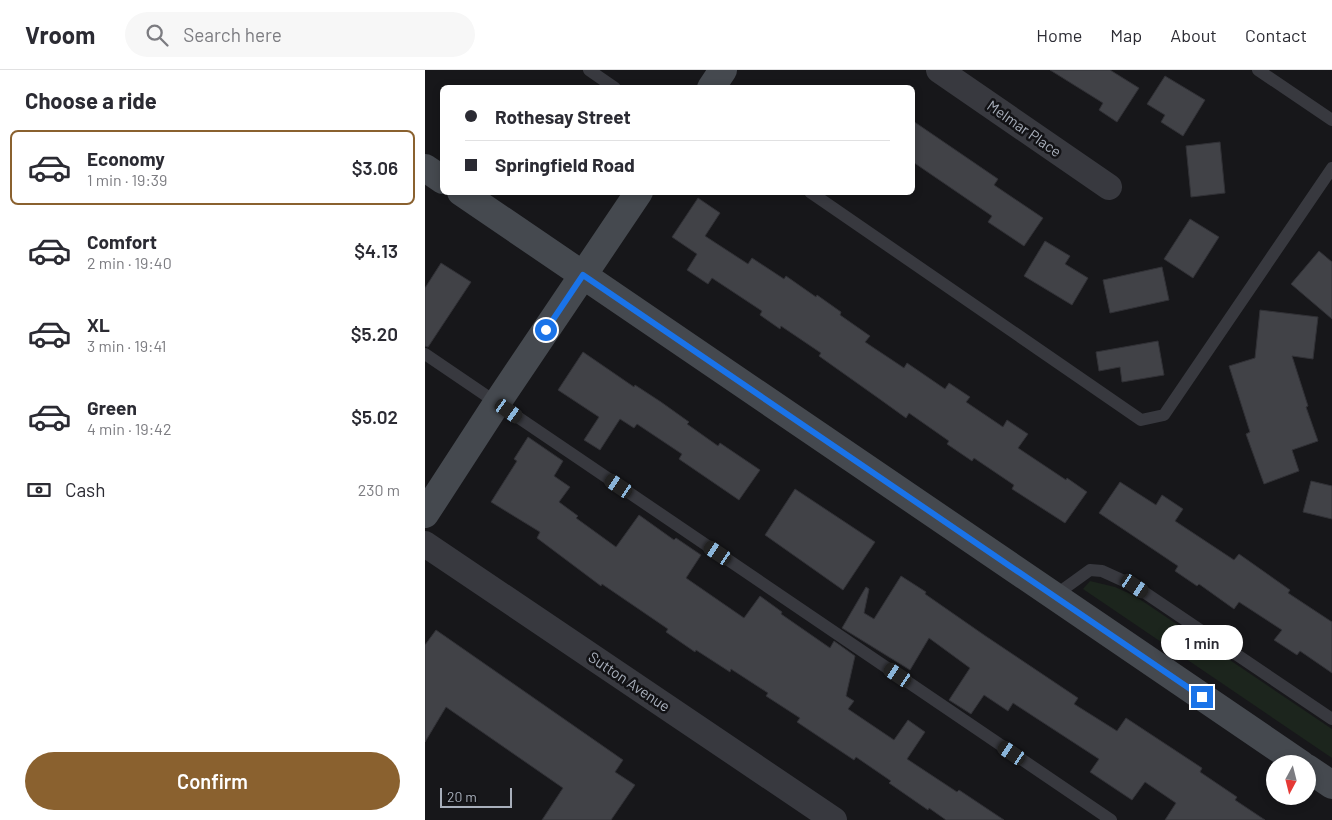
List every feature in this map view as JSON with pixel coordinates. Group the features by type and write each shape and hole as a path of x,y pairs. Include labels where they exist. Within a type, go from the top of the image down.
{"street":[{"path":"713,85 723,70"},
{"name":"Melmar Place","path":"939,70 1109,187"},
{"path":"425,168 440,178"},
{"path":"465,195 1288,755"},
{"path":"425,514 497,402 637,195"},
{"name":"Sutton Avenue","path":"425,544 834,820"},
{"path":"1316,774 1332,785"}],"lane":[{"path":"589,70 611,85"},
{"path":"1258,70 1332,120"},
{"path":"814,195 1141,420 1164,415 1332,168"},
{"path":"425,354 1111,820"},
{"path":"1054,596 1090,570 1102,571 1135,586 1332,719"}],"shaded area":[{"path":"1090,581 1115,587 1135,596 1332,729 1332,758 1083,589"}],"building":[{"path":"1050,70 1110,70 1139,88 1117,122 1099,110 1103,103"},
{"path":"1165,76 1205,100 1183,136 1161,122 1165,115 1147,104"},
{"path":"915,122 998,179 994,185 1043,218 1024,246 988,222 992,216 915,163"},
{"path":"1220,142 1225,193 1191,197 1186,146"},
{"path":"698,198 720,213 705,236 748,264 752,258 784,279 786,276 816,297 817,295 841,312 840,315 870,336 865,342 904,368 907,363 945,389 949,383 970,397 966,402 1003,427 1007,420 1028,434 1018,448 1087,492 1065,523 1012,489 1014,485 974,458 972,461 947,444 949,441 909,413 906,418 819,356 821,353 781,326 780,329 760,315 762,311 712,278 708,284 687,270 697,254 672,237"},
{"path":"1190,219 1219,237 1193,278 1164,259"},
{"path":"1045,241 1070,256 1065,264 1088,278 1072,305 1024,276"},
{"path":"1319,251 1332,262 1332,319 1291,284"},
{"path":"441,263 471,282 428,347 425,346 425,288"},
{"path":"1162,267 1169,300 1110,313 1103,280"},
{"path":"1260,310 1318,317 1313,359 1292,356 1308,406 1306,407 1318,441 1292,450 1299,471 1264,484 1246,434 1250,432 1229,366 1255,358"},
{"path":"1158,341 1164,375 1122,382 1120,367 1099,371 1096,352"},
{"path":"583,352 634,387 635,385 661,402 689,422 687,424 718,446 720,443 760,470 739,500 679,459 682,454 637,424 634,428 620,419 600,450 584,440 599,417 558,390"},
{"path":"528,437 563,461 554,476 570,487 559,502 578,516 576,518 616,547 639,515 674,540 676,538 701,555 686,578 744,618 760,596 782,612 781,614 830,648 834,641 855,656 846,696 854,701 848,709 894,740 908,720 925,732 907,759 1004,820 946,820 929,808 928,810 856,757 854,760 797,722 800,718 766,696 768,693 731,669 730,672 696,650 695,652 666,632 668,629 602,584 601,586 537,538 540,532 491,502 517,461 514,459"},
{"path":"1311,481 1332,486 1332,519 1303,512"},
{"path":"1120,482 1156,505 1162,495 1183,509 1175,521 1234,560 1239,554 1290,590 1288,593 1332,622 1332,673 1300,651 1297,655 1274,640 1282,630 1239,602 1234,609 1199,584 1197,586 1175,571 1178,566 1099,513"},
{"path":"795,489 875,542 843,590 765,535"},
{"path":"901,576 1078,698 1074,704 1117,731 1126,718 1202,768 1200,772 1237,797 1235,800 1265,820 1165,820 1176,803 1145,782 1132,800 1090,772 1099,759 1013,703 1008,711 984,695 971,714 949,700 970,668 929,638 910,670 842,628 866,587 869,589 864,613 874,619"},
{"path":"436,630 623,760 615,772 635,785 611,820 542,820 563,788 446,707 425,742 425,645"}],"route":[{"path":"546,330 583,275 1202,697"}]}
